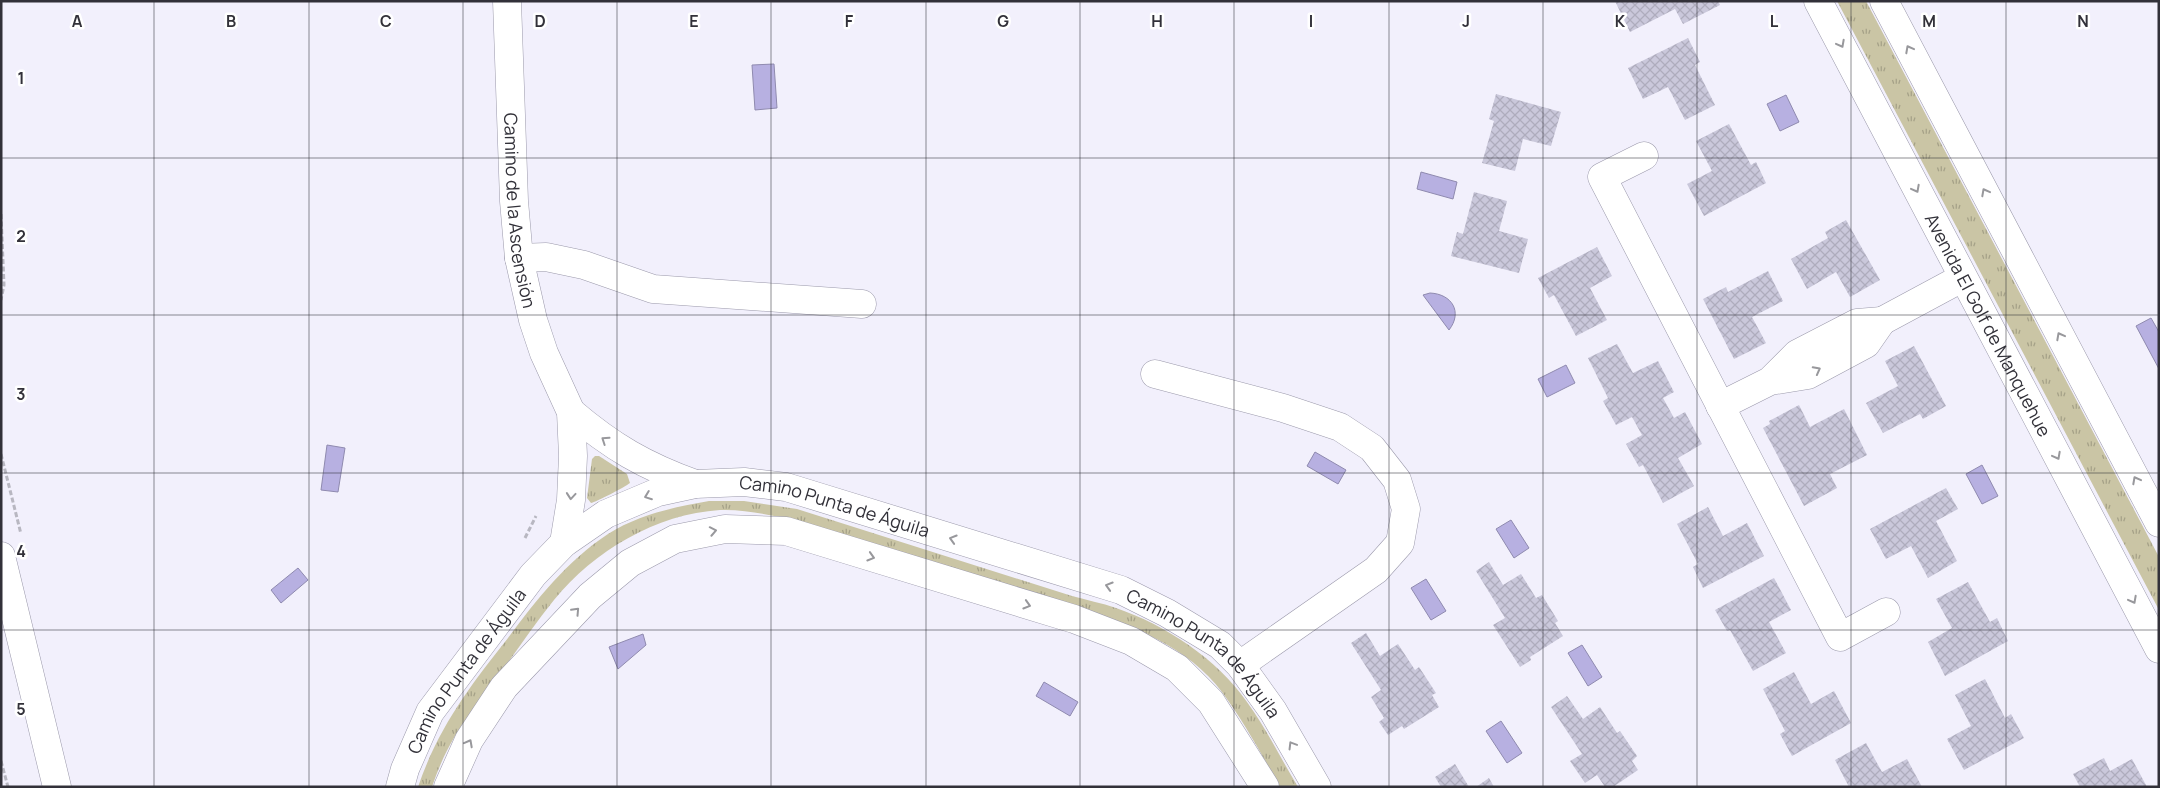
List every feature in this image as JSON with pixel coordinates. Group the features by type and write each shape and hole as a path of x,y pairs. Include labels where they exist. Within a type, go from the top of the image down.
{"street":[{"name":"Camino de la Ascensión","path":"507,1 514,201 519,258 533,320 544,353 571,412 572,482 564,543"},
{"name":"Avenida El Golf de Manquehue","path":"1818,1 1962,278 2159,649"},
{"path":"1884,1 2159,523"},
{"path":"1644,156 1602,176 1840,637 1886,612"},
{"path":"519,258 546,257 584,265 653,288 862,304"},
{"path":"1720,406 1770,381 1808,375 1866,344 1882,321 1962,278"},
{"path":"1155,374 1283,408 1340,427 1372,448 1397,480 1406,509 1400,543 1376,570 1240,665"},
{"name":"Camino de la Ascensión","path":"571,412 599,436 629,456 661,472 695,484"},
{"name":"Camino Punta de Águila","path":"400,787 405,769 430,712 533,575 564,543 606,514 658,492 695,484 744,482 786,487 1121,590 1167,613 1220,645 1240,665 1273,711 1317,787"},
{"name":"Camino Punta de Águila","path":"448,787 469,740 504,687 590,596 630,564 676,539 725,529 786,530 1074,619 1131,641 1178,668 1211,702 1266,787"},
{"path":"1,556 57,787"}],"path":[{"path":"1,214 4,285 1,300"},
{"path":"524,540 539,510"},
{"path":"1,761 8,787"}],"green space":[{"path":"1837,1 1866,1 2159,557 2159,610"},
{"path":"595,456 599,456 627,474 630,483 591,503 587,498 592,459"},
{"path":"709,501 744,501 797,509 1135,615 1189,645 1206,658 1235,686 1261,722 1298,787 1280,787 1238,715 1208,676 1177,651 1141,632 1084,610 791,519 738,510 720,510 696,513 650,527 607,551 570,582 554,600 464,722 446,752 432,787 418,787 435,746 456,708 530,609 566,568 593,545 620,527 670,509"}],"shaded area":[{"path":"774,64 777,108 755,110 752,65"},
{"path":"1786,95 1799,122 1780,131 1767,104"},
{"path":"1421,172 1457,182 1453,199 1417,189"},
{"path":"1430,293 1444,297 1453,305 1455,317 1449,330 1423,295"},
{"path":"2151,318 2159,332 2159,369 2136,326"},
{"path":"1566,365 1575,383 1547,397 1538,379"},
{"path":"327,445 345,448 338,492 321,490"},
{"path":"1315,452 1346,470 1338,484 1307,466"},
{"path":"1982,465 1998,496 1982,504 1966,474"},
{"path":"1511,520 1529,548 1514,558 1496,529"},
{"path":"298,568 308,580 281,603 271,590"},
{"path":"1426,579 1446,611 1431,620 1411,588"},
{"path":"643,634 646,645 618,669 609,647"},
{"path":"1582,645 1602,677 1588,686 1568,653"},
{"path":"1044,682 1078,702 1070,716 1036,696"},
{"path":"1501,721 1522,753 1507,763 1486,731"}],"building":[{"path":"1615,1 1718,1 1720,5 1683,24 1675,9 1630,32"},
{"path":"1688,38 1700,62 1695,65 1715,105 1685,120 1668,87 1643,99 1628,68"},
{"path":"1496,94 1561,112 1551,146 1523,139 1515,171 1482,163 1494,121 1489,119"},
{"path":"1729,124 1751,165 1756,162 1766,183 1704,216 1687,184 1712,171 1696,141"},
{"path":"1474,192 1507,201 1499,231 1528,239 1519,273 1451,256 1457,232 1463,234"},
{"path":"1846,220 1880,280 1850,297 1836,272 1807,289 1791,259 1828,238 1825,232"},
{"path":"1597,247 1612,276 1590,288 1607,320 1576,336 1554,295 1549,298 1538,278"},
{"path":"1768,271 1783,301 1752,317 1766,343 1734,359 1703,299 1726,287 1728,292"},
{"path":"1617,344 1633,373 1658,361 1674,392 1663,398 1674,418 1685,412 1702,444 1678,458 1694,486 1663,503 1643,465 1639,467 1626,444 1642,435 1632,417 1616,425 1603,401 1608,398 1588,358"},
{"path":"1914,346 1946,406 1923,419 1920,414 1883,433 1866,403 1898,386 1885,361"},
{"path":"1799,405 1810,427 1844,409 1867,455 1830,474 1837,488 1804,506 1763,428 1770,424 1769,421"},
{"path":"1946,488 1958,509 1936,521 1957,561 1928,578 1911,546 1886,559 1870,529"},
{"path":"1708,507 1723,536 1747,523 1764,556 1703,588 1693,567 1698,564 1677,524"},
{"path":"1489,562 1503,585 1521,574 1536,598 1542,595 1558,621 1555,623 1563,636 1530,657 1531,660 1520,667 1493,625 1505,618 1476,571"},
{"path":"1774,578 1791,610 1769,622 1786,653 1753,671 1730,630 1727,631 1715,610"},
{"path":"1968,582 1990,622 1997,618 2008,641 1945,676 1928,642 1952,628 1936,599"},
{"path":"1366,633 1380,656 1398,644 1415,670 1419,667 1436,693 1432,695 1439,707 1404,729 1402,726 1388,735 1379,722 1384,718 1371,697 1381,690 1351,643"},
{"path":"1794,672 1811,704 1834,691 1851,723 1792,756 1780,734 1785,731 1763,689"},
{"path":"1985,679 2005,718 2011,714 2024,738 1964,770 1947,739 1971,726 1955,695"},
{"path":"1567,696 1583,719 1600,707 1617,733 1620,731 1637,756 1632,761 1638,770 1613,787 1605,787 1597,775 1585,783 1570,761 1582,754 1551,707"},
{"path":"1866,743 1882,772 1907,759 1922,787 1849,787 1835,760"},
{"path":"2104,758 2110,771 2132,759 2147,787 2080,787 2073,774"},
{"path":"1455,764 1469,787 1441,787 1435,777"},
{"path":"1489,778 1494,787 1476,787"}]}
